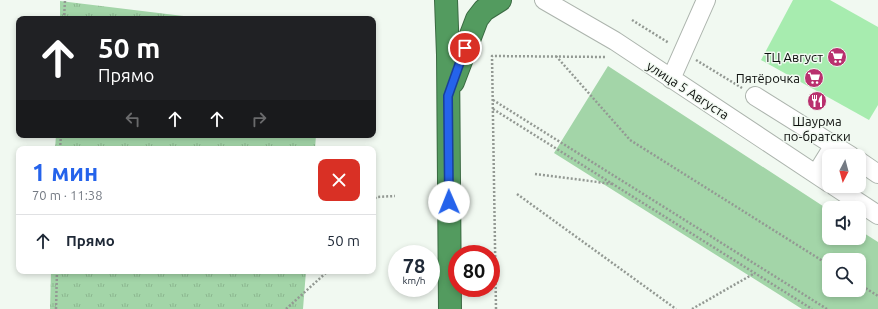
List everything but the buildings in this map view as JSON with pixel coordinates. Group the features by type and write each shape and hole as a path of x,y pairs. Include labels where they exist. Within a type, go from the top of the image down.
{"highway":[{"path":"448,96 477,19 484,10 500,0"},
{"path":"446,3 448,55 450,309"},
{"path":"442,309 440,54 446,3"}],"street":[{"name":"улица 5 Августа","path":"544,0 615,41 822,178"},
{"path":"671,79 706,0"},
{"path":"755,96 840,149"},
{"path":"833,149 834,145"},
{"path":"866,166 878,174"},
{"path":"845,193 878,215"}],"path":[{"path":"64,16 65,0"},
{"path":"496,309 492,56 606,57"},
{"path":"556,56 630,140 822,261"},
{"path":"493,100 827,309"},
{"path":"493,109 812,309"},
{"path":"535,174 614,184"},
{"path":"517,194 676,309"},
{"path":"376,197 395,196"},
{"path":"692,309 756,273"},
{"path":"56,309 57,274"},
{"path":"286,309 325,274"},
{"path":"866,288 878,296"}],"green space":[{"path":"60,1 183,16 60,16"},
{"path":"608,66 822,205 822,245 866,245 866,234 878,242 878,309 802,309 554,153"},
{"path":"56,138 316,138 315,146 55,146"},
{"path":"51,274 306,274 303,309 50,309"}],"place":[{"name":"ТЦ Август","path":"837,57"},
{"name":"Пятёрочка","path":"814,78"},
{"name":"Шаурма по-братски","path":"817,101"}],"route":[{"path":"449,202 448,96 465,48"}]}
